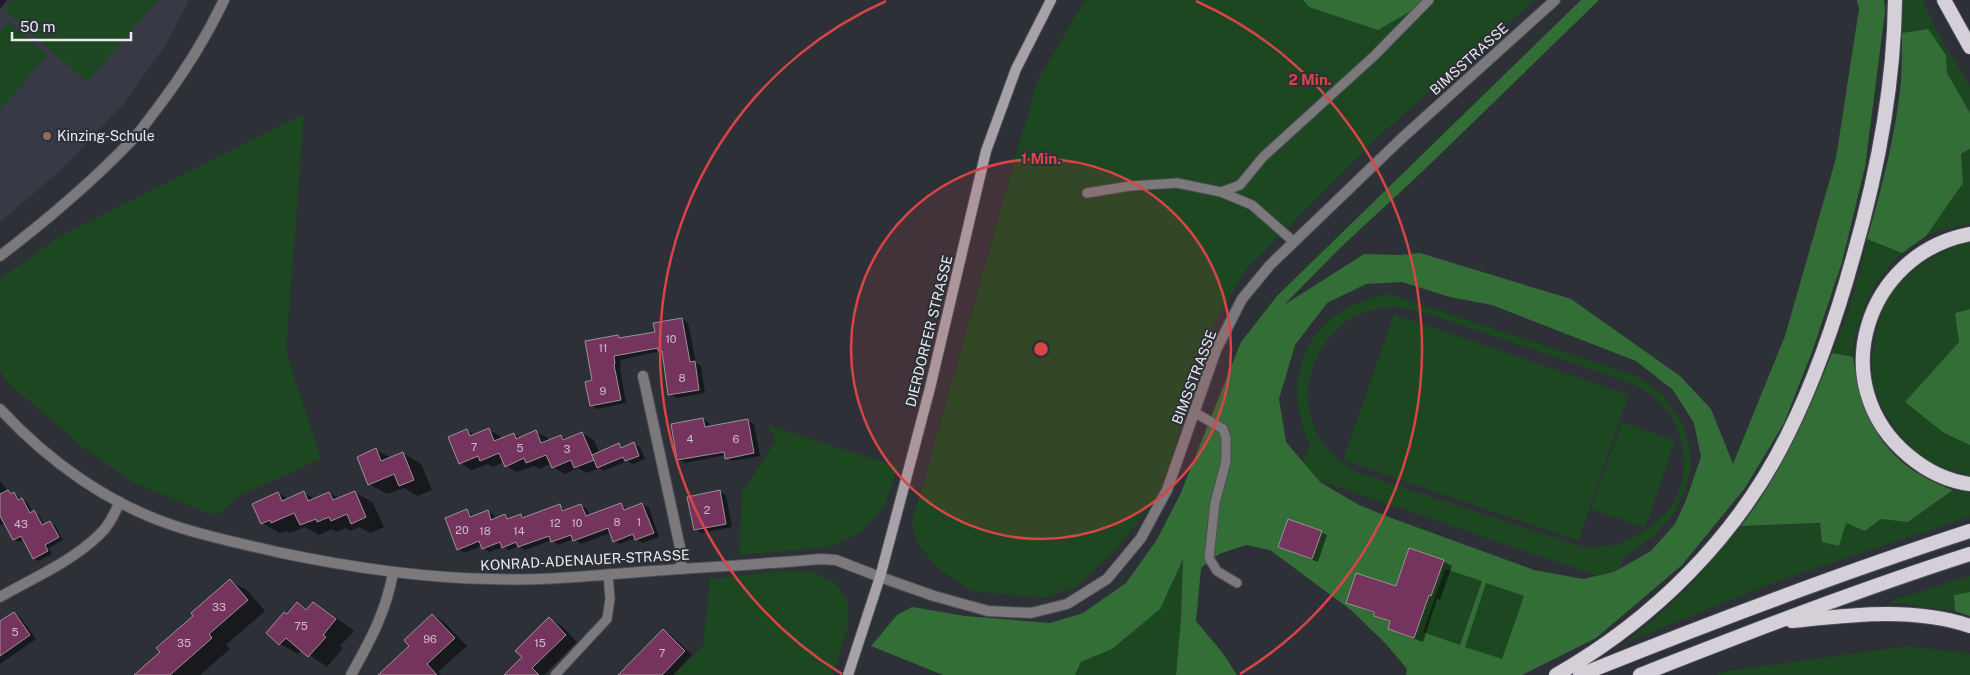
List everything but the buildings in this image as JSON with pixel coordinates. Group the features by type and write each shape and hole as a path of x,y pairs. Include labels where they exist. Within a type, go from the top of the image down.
{"highway":[{"path":"1556,675 1610,641 1636,621 1691,571 1745,506 1787,438 1825,346 1844,289 1876,174 1892,73 1895,0"},
{"path":"1944,0 1970,47"},
{"path":"1970,234 1941,241 1926,249 1898,271 1886,286 1869,318 1863,354 1868,392 1875,411 1892,439 1911,457 1932,472 1948,479 1970,484"},
{"path":"1580,675 1780,597 1970,530"},
{"path":"1640,675 1772,623 1895,578 1970,554"},
{"path":"1772,623 1890,613 1928,616 1970,626"}],"main road":[{"name":"DIERDORFER STRASSE","path":"848,675 880,577 930,388 986,151 1016,68 1051,0"}],"street":[{"path":"0,256 44,222 134,139 180,78 213,24 224,0"},
{"name":"BIMSSTRASSE","path":"880,577 988,612 1031,613 1067,604 1107,579 1141,538 1167,490 1216,350 1242,299 1270,265 1401,139 1555,0"},
{"path":"643,376 681,552 681,569"},
{"name":"KONRAD-ADENAUER-STRASSE","path":"0,409 51,458 92,487 120,502 174,526 219,539 306,558 392,573 494,580 821,559 843,562 880,577"},
{"path":"0,597 72,556 99,535 108,525 120,502"},
{"path":"351,675 375,632 389,595 392,573"}],"lane":[{"path":"1221,192 1240,185 1263,157 1374,56 1429,0"},
{"path":"1087,193 1130,186 1177,182 1221,192 1252,205 1294,242"},
{"path":"1194,412 1223,428 1226,438 1226,460 1215,503 1209,558 1217,571 1237,583"},
{"path":"555,675 608,619 610,599 608,574"}],"shaded area":[{"name":"Kinzing-Schule","path":"0,0 189,0 167,43 124,103 62,169 0,222"}],"green space":[{"path":"13,0 158,0 87,82 5,10"},
{"path":"1085,0 1303,0 1309,7 1430,0 1535,0 1380,135 1247,268 1212,327 1161,492 1114,552 1076,587 1044,598 972,591 935,566 917,542 912,523 1037,82"},
{"path":"1303,0 1430,0 1378,30 1309,7"},
{"path":"1581,0 1599,0 1425,169 1339,249 1284,305 1364,254 1400,255 1420,253 1571,299 1680,376 1711,409 1733,464 1785,336 1836,158 1859,9 1857,0 1884,0 1885,12 1865,167 1842,262 1812,352 1784,423 1745,488 1682,565 1596,638 1522,675 1406,675 1407,669 1386,644 1351,610 1270,550 1246,545 1219,554 1201,568 1196,621 1222,652 1237,675 1176,675 1181,618 1183,559 1160,609 1112,649 1081,662 1075,675 943,675 871,646 897,615 912,607 965,616 1050,623 1083,613 1126,583 1156,541 1180,495 1241,342 1277,296","holes":["1402,282 1450,297 1492,305 1636,361 1673,390 1694,423 1701,457 1686,500 1675,524 1651,551 1614,572 1583,579 1534,570 1394,519 1359,505 1320,482 1286,442 1279,399 1295,345 1327,303 1366,284","1288,519 1322,531 1312,559 1278,547","1409,548 1444,560 1397,584","1445,569 1482,581 1460,645 1423,632","1356,573 1384,582 1380,595 1414,637 1388,629 1390,621 1374,616 1374,612 1346,603","1486,583 1524,596 1502,659 1465,647"]},
{"path":"1902,0 1922,0 1938,33 1970,86 1970,113 1947,73 1946,55 1928,29 1902,33"},
{"path":"9,22 47,55 0,110 0,32"},
{"path":"1928,29 1946,55 1947,73 1970,113 1970,149 1961,154 1963,183 1926,236 1902,253 1867,239 1883,180 1896,120 1901,80 1902,33"},
{"path":"304,114 286,352 321,459 241,495 215,516 132,482 85,449 6,381 0,370 0,279 57,238"},
{"path":"1970,149 1970,224 1941,230 1926,236 1963,183 1961,154"},
{"path":"1867,239 1902,253 1882,275 1867,300 1858,327 1853,357 1832,353 1853,297"},
{"path":"1970,242 1970,309 1955,313 1959,342 1905,402 1944,433 1970,445 1970,476 1948,470 1929,461 1907,442 1897,431 1881,406 1876,393 1872,370 1877,328 1882,311 1890,296 1906,278 1924,263 1944,251"},
{"path":"1390,294 1638,377 1663,395 1683,425 1690,448 1691,468 1685,490 1675,512 1655,535 1623,558 1615,582 1298,473 1310,445 1301,418 1297,393 1300,369 1308,347 1321,329 1340,313 1363,301","holes":["1395,307 1420,311 1634,384 1654,397 1672,418 1678,430 1684,458 1680,487 1668,511 1649,527 1628,540 1613,545 1586,548 1356,472 1341,461 1327,448 1316,431 1310,412 1308,392 1319,354 1330,337 1344,323 1362,313"]},
{"path":"1970,309 1970,445 1944,433 1905,402 1959,342 1955,313"},
{"path":"1394,314 1629,395 1578,541 1343,460"},
{"path":"1832,353 1853,357 1857,381 1872,423 1882,440 1895,455 1911,469 1953,490 1908,522 1881,519 1865,531 1846,523 1839,546 1822,542 1820,523 1741,526 1756,506 1781,464 1813,399"},
{"path":"1622,422 1675,441 1645,528 1591,509"},
{"path":"768,425 898,467 883,509 861,532 830,547 739,555 742,493 776,441"},
{"path":"1953,490 1970,493 1970,517 1778,581 1624,643 1686,590 1741,526 1846,523 1865,531 1881,519 1908,522"},
{"path":"1183,558 1181,618 1176,675 1075,675 1081,662 1112,649"},
{"path":"1445,569 1482,581 1460,645 1423,632"},
{"path":"782,571 812,572 834,582 847,599 849,623 833,675 674,675 703,646 710,579"},
{"path":"1970,576 1970,592 1954,595 1955,611 1887,602"},
{"path":"1486,583 1524,596 1502,660 1464,647"},
{"path":"1970,592 1970,616 1955,611 1954,595"},
{"path":"1908,646 1970,654 1970,675 1716,675 1728,671"}],"place":[{"name":"Kinzing-Schule","path":"47,136"}]}
